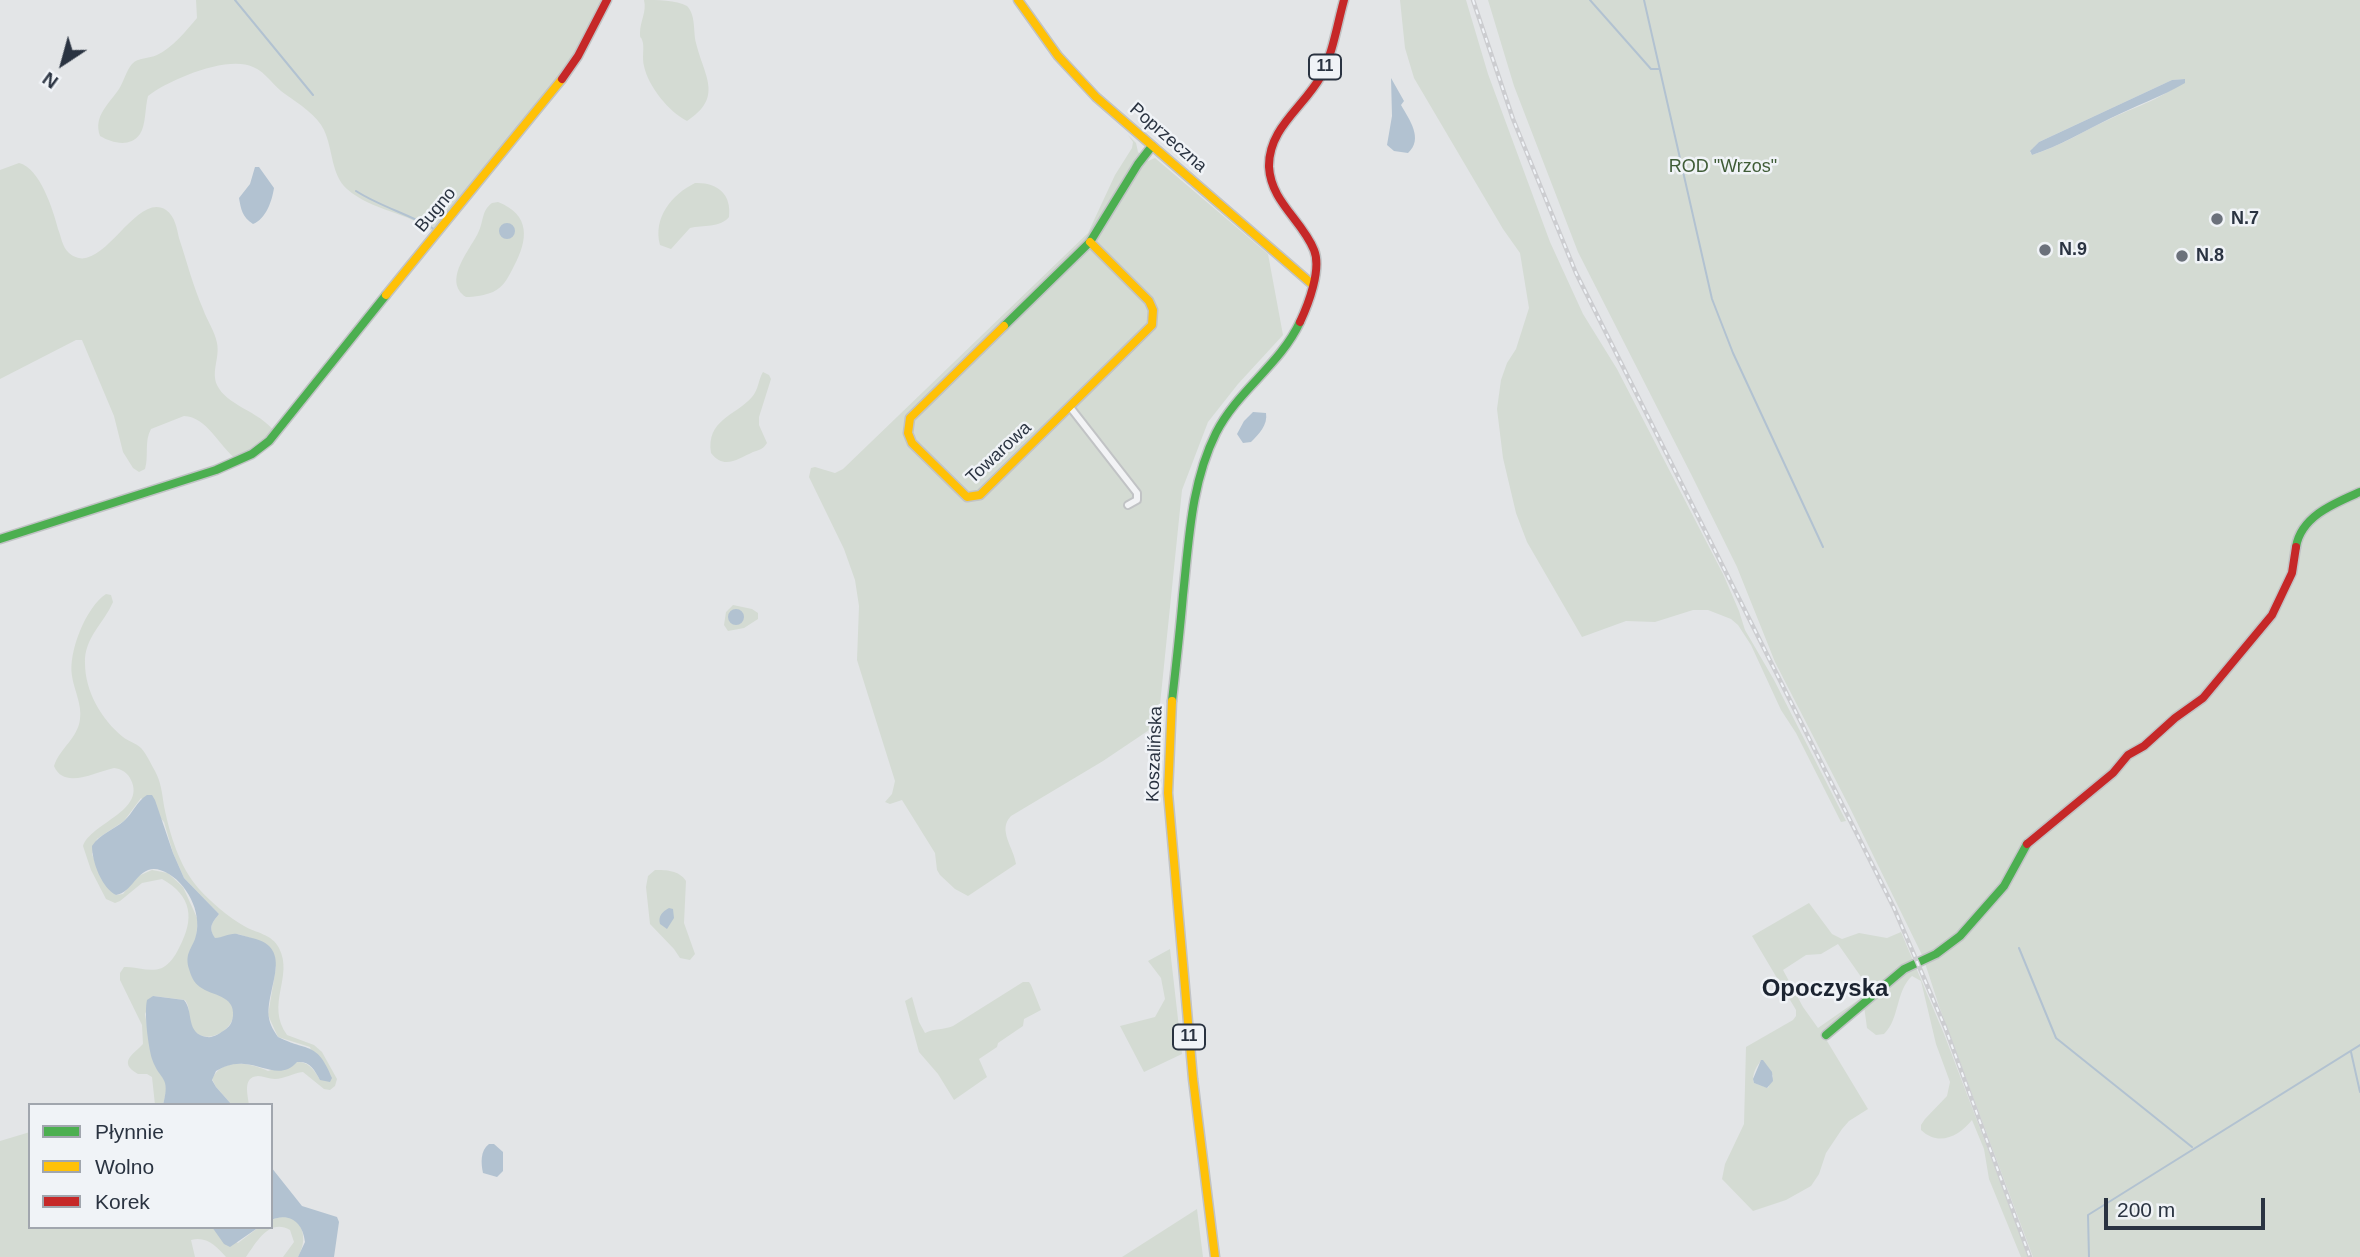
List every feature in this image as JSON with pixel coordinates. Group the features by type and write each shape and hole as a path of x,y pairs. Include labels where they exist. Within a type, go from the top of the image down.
{"main road":[{"name":"Bugno","path":"0,539 216,470 251,454 277,432 410,265 551,95 578,56 607,0"},
{"name":"Poprzeczna","path":"1018,0 1079,80 1313,285"},
{"name":"11","path":"1313,285 1315,252 1275,193 1269,161 1271,149 1284,122 1308,97 1323,73 1344,0"},
{"path":"1090,242 1152,146"},
{"name":"Towarowa","path":"1090,242 1149,301 1153,310 1153,321 1147,333 1070,407 980,495 971,498 912,443 908,428 916,411 1090,242"},
{"name":"Koszalińska","path":"1215,1257 1193,1079 1168,793 1167,762 1171,716 1191,519 1204,462 1215,435 1234,405 1291,339 1302,318 1313,285"},
{"path":"1826,1035 1904,969 1936,954 1959,936 2004,886 2024,846 2113,773 2128,755 2144,746 2175,718 2203,698 2272,615 2290,580 2297,541 2309,522 2330,505 2360,492"}],"street":[{"path":"1070,407 1137,493 1137,500 1128,505"}],"green space":[{"path":"196,0 604,0 576,55 548,93 433,232 413,220 367,202 347,189 338,177 327,137 317,119 253,67 229,64 199,71 170,83 148,96 143,126 136,138 121,143 100,136 100,116 119,89 130,67 137,60 163,52 179,38 197,18"},
{"path":"644,0 677,3 687,6 692,14 708,94 698,112 687,121 660,98 646,74 640,35"},
{"path":"1400,0 1466,0 1488,74 1550,242 1583,314 1617,369 1723,574 1745,630 1774,680 1846,821 1841,822 1796,733 1781,710 1751,645 1738,625 1731,619 1708,610 1693,610 1655,622 1626,621 1582,637 1527,542 1516,513 1503,458 1497,409 1501,380 1516,349 1529,308 1520,253 1503,229 1414,78 1405,48"},
{"name":"ROD \"Wrzos\"","path":"1488,0 2360,0 2360,1257 2033,1257 1923,957 1775,662 1737,567 1578,252 1514,86","holes":["2185,79 2160,97 2053,147 2032,155 2030,152 2039,142 2172,80"]},
{"path":"1128,135 1136,143 1138,152 1148,161 1155,158 1268,254 1283,335 1208,422 1182,490 1158,724 1103,761 1011,816 1007,821 1006,833 1016,864 968,896 955,889 940,875 935,853 902,800 890,804 885,802 892,794 895,781 857,660 859,606 855,580 844,549 809,477 811,468 815,467 835,473 843,469 1088,233 1115,175 1132,148 1133,142"},
{"path":"19,163 26,166 39,181 53,211 65,248 69,253 81,258 93,255 106,246 142,212 154,207 166,210 172,216 196,292 216,339 217,385 228,398 268,424 274,431 236,459 199,421 184,416 151,429 145,469 139,472 133,468 123,452 114,416 82,340 76,340 0,379 0,170"},
{"path":"695,183 710,185 721,191 728,202 729,217 716,225 690,228 671,249 660,245 659,226 666,208 678,194"},
{"path":"498,202 509,207 521,221 524,238 519,256 500,287 487,294 466,297 459,290 457,283 460,265 478,233 486,210 492,203"},
{"path":"763,372 771,379 759,417 759,425 767,443 761,449 737,460 721,461 711,453 713,433 723,420 752,397"},
{"path":"106,594 111,595 113,602 91,638 86,654 86,673 91,694 108,722 123,737 141,748 150,762 160,783 172,839 192,880 226,914 276,943 283,959 279,1001 281,1024 287,1035 314,1045 322,1052 337,1079 330,1090 324,1089 303,1072 278,1079 253,1077 248,1083 249,1103 230,1103 216,1087 212,1079 216,1072 237,1064 268,1071 291,1063 304,1063 320,1080 310,1047 278,1037 268,1015 276,967 250,938 238,934 215,939 212,925 219,914 184,878 164,822 141,798 124,821 97,839 92,854 102,880 116,895 123,894 136,877 152,870 168,873 183,887 198,920 192,977 228,1001 234,1013 228,1027 208,1037 194,1031 185,1000 153,996 145,1014 153,1060 166,1083 163,1103 155,1103 152,1077 138,1074 129,1066 129,1058 143,1044 142,1025 120,980 120,973 124,967 152,970 162,968 172,960 184,937 189,917 185,900 162,879 142,883 115,903 106,899 91,870 83,846 96,830 116,816 131,800 134,791 131,780 120,769 114,768 81,778 65,777 54,766 79,726 79,702 71,666 85,619"},
{"path":"733,605 752,609 758,613 758,619 744,628 728,631 724,625 726,612"},
{"path":"655,870 676,873 686,881 684,923 695,954 690,960 680,958 650,924 646,887 648,876"},
{"path":"1809,903 1832,934 1842,939 1859,933 1887,938 1901,932 1944,1034 2029,1257 2021,1257 1989,1179 1984,1149 1972,1120 1955,1135 1942,1139 1921,1130 1925,1119 1947,1096 1950,1082 1936,1044 1921,981 1912,976 1903,990 1893,1021 1884,1034 1876,1035 1867,1028 1864,1006 1827,1037 1868,1109 1842,1129 1826,1153 1819,1174 1811,1186 1786,1200 1753,1211 1722,1179 1725,1164 1744,1124 1746,1047 1796,1016 1796,1010 1752,936","holes":["1838,944 1871,991 1818,1028 1783,970 1806,955 1821,954","1762,1060 1773,1076 1768,1088 1754,1083 1753,1080 1755,1070"]},
{"path":"1170,949 1182,1054 1144,1072 1120,1026 1155,1017 1165,999 1161,978 1148,961"},
{"path":"1023,982 1029,982 1031,985 1041,1010 1024,1019 1023,1026 979,1059 987,1077 954,1100 938,1074 919,1052 905,1001 912,997 925,1033 953,1026"},
{"path":"28,1133 28,1229 215,1229 238,1243 256,1229 271,1229 259,1239 246,1257 226,1257 211,1243 197,1239 191,1240 195,1257 0,1257 0,1141"},
{"path":"1197,1209 1203,1257 1122,1257"},
{"path":"281,1217 289,1218 300,1226 303,1240 298,1257 283,1257 294,1242 290,1230 273,1228 273,1219"}],"water":[{"path":"1391,78 1404,101 1401,105 1414,129 1415,142 1408,153 1394,151 1387,145 1392,116"},
{"path":"2185,79 2185,83 2176,88 2062,143 2032,155 2030,151 2039,142 2172,80"},
{"path":"255,167 259,167 274,188 265,214 253,224 244,216 239,198 250,184"},
{"path":"507,223 515,231 507,239 499,231"},
{"path":"1253,412 1266,413 1266,421 1251,442 1243,443 1237,434"},
{"path":"736,609 742,611 742,623 736,625 730,623 728,617 730,611"},
{"path":"152,795 184,878 219,914 212,925 215,938 237,934 265,943 273,951 276,971 269,1007 271,1026 278,1037 316,1053 327,1066 332,1078 330,1082 320,1080 311,1067 301,1062 278,1071 233,1064 216,1071 212,1080 230,1103 163,1103 165,1083 152,1059 148,1038 147,1000 153,996 184,1000 196,1032 207,1037 217,1035 229,1026 233,1009 227,1000 200,987 192,977 188,960 197,921 193,903 183,887 169,874 151,869 116,895 106,887 99,874 92,846 124,821 140,800"},
{"path":"669,908 673,909 674,918 667,929 660,924 660,919"},
{"path":"1761,1060 1772,1072 1773,1081 1767,1088 1754,1083 1753,1079"},
{"path":"489,1144 494,1144 503,1152 503,1171 497,1177 483,1173 483,1154"},
{"path":"273,1170 302,1206 337,1217 339,1222 334,1257 298,1257 305,1242 302,1229 290,1218 273,1219"},
{"path":"213,1229 256,1229 230,1247 224,1244"}],"waterway":[{"path":"235,0 313,95"},
{"path":"1590,0 1651,69 1659,69"},
{"path":"1644,0 1712,299 1733,353 1823,547"},
{"path":"356,191 434,229"},
{"path":"2019,948 2056,1038 2192,1147"},
{"path":"2089,1257 2088,1215 2360,1045"},
{"path":"2351,1052 2360,1092"}],"railway":[{"path":"1473,0 1513,119 1576,273 1894,908 1945,1027 2030,1257"}],"traffic: fast":[{"path":"1004,326 1090,242 1152,146"},
{"path":"0,539 216,470 252,454 269,441 386,295"},
{"path":"1172,701 1192,512 1201,472 1216,433 1225,418 1281,352 1300,322"},
{"path":"2296,547 2305,527 2320,512 2360,492"},
{"path":"1826,1035 1904,969 1936,954 1960,936 2004,886 2027,844"}],"traffic: slow":[{"path":"1018,0 1058,56 1096,97 1313,285"},
{"path":"386,295 562,79"},
{"path":"1004,326 910,418 908,433 912,443 967,497 980,495 1152,325 1153,310 1149,301 1090,242"},
{"path":"1172,701 1168,793 1193,1079 1215,1257"}],"traffic: jam":[{"path":"562,79 578,56 607,0"},
{"path":"1300,322 1313,287 1316,258 1309,239 1275,191 1269,167 1270,153 1288,118 1321,76 1332,48 1344,0"},
{"path":"2027,844 2113,773 2128,755 2144,746 2175,718 2203,698 2272,615 2292,573 2296,547"}],"place":[{"name":"N.7","path":"2217,219"},
{"name":"N.9","path":"2045,250"},
{"name":"N.8","path":"2182,256"}],"district":[{"name":"Opoczyska","path":"1825,989"}]}
